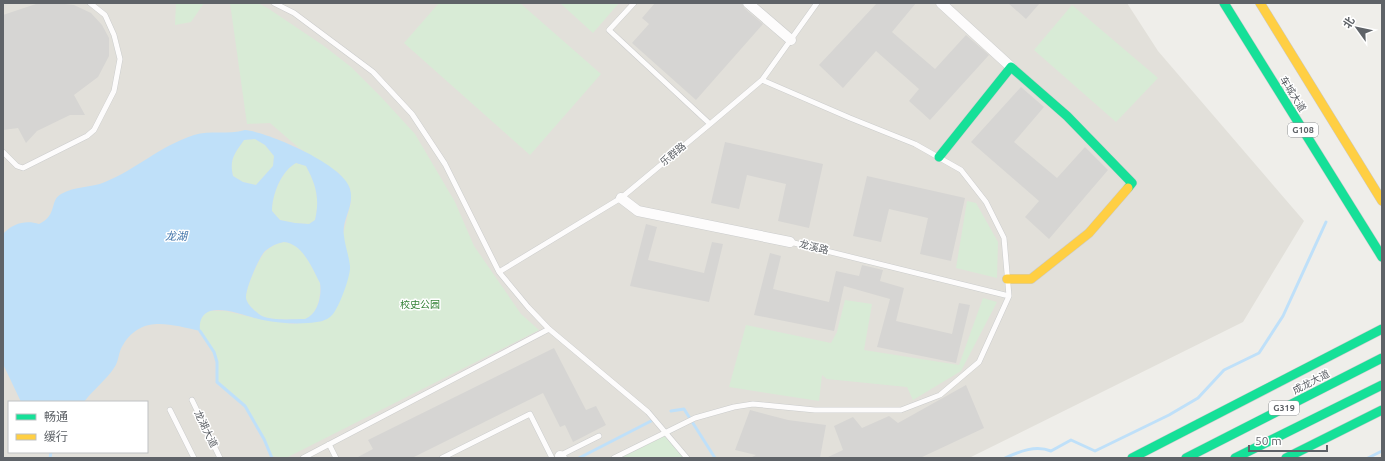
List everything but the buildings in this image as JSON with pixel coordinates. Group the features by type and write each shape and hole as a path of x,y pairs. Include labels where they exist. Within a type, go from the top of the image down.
{"main road":[{"name":"车城大道","path":"1224,3 1382,257"},
{"name":"车城大道","path":"1260,3 1382,201"},
{"path":"939,157 1011,67 1068,116 1132,183 1089,233 1031,279 1007,279"},
{"path":"1132,458 1382,329"},
{"name":"成龙大道","path":"1186,458 1382,358"},
{"name":"G319","path":"1235,458 1382,385"},
{"path":"1286,458 1382,410"}],"street":[{"path":"748,3 791,40"},
{"path":"941,3 1011,67"},
{"name":"龙溪路","path":"621,198 638,212 790,242"}],"lane":[{"path":"3,152 17,166 23,168 87,136 94,130 114,91 120,59 114,35 105,15 90,3"},
{"path":"274,3 294,13 373,72 412,114 445,164 499,272 528,307 549,328 648,412 687,458"},
{"path":"634,3 610,30 710,124"},
{"name":"乐群路","path":"499,272 621,198 710,124 762,80 817,3"},
{"path":"614,458 687,421 752,404 815,410 901,410 933,398 940,395 979,362 1009,296 1004,238 986,202 961,170 915,144 762,80"},
{"name":"龙溪路","path":"790,242 1009,296"},
{"path":"303,458 549,328"},
{"name":"龙湖大道","path":"192,400 220,458"},
{"path":"170,410 194,458"},
{"path":"442,458 530,414 558,457 599,436"},
{"path":"329,444 336,458"}],"shaded area":[{"path":"3,3 1127,3 1158,51 1304,221 1243,322 969,458 3,458"}],"green space":[{"path":"176,3 204,3 191,22 175,25"},
{"name":"校史公园","path":"230,3 258,3 269,9 324,46 351,67 381,97 415,134 455,202 474,246 521,314 539,330 286,458 272,456 245,406 217,382 218,365 200,331 199,323 203,315 209,311 225,311 264,320 293,324 323,321 333,313 343,292 350,268 343,235 351,202 350,188 339,173 299,148 270,123 247,124"},
{"path":"439,3 520,3 601,74 530,155 404,43"},
{"path":"560,3 619,3 593,33"},
{"path":"1072,5 1158,78 1116,122 1034,50"},
{"path":"255,139 265,145 274,156 273,166 256,185 243,182 233,176 232,170 232,161 234,156 244,140"},
{"path":"296,163 306,166 315,186 317,205 315,220 309,224 280,220 272,211 272,205 278,184 286,172"},
{"path":"967,201 976,203 998,242 997,278 956,268"},
{"path":"284,242 297,247 302,252 320,283 320,293 316,309 309,317 305,319 267,318 255,311 250,306 246,298 250,281 263,254 272,246"},
{"path":"983,298 997,302 961,371 913,400 907,387 827,379 822,375 819,401 729,387 746,325 831,343 837,332 845,300 872,304 864,350 959,365"},
{"path":"666,432 687,458 614,458"}],"water":[{"name":"龙湖","path":"245,130 256,132 304,151 321,160 335,170 345,180 350,189 351,201 344,224 344,230 350,271 344,291 333,314 328,319 322,321 308,323 280,323 257,319 230,311 216,310 204,314 200,322 200,331 178,326 158,324 148,325 131,335 121,348 114,368 85,401 21,401 3,364 3,234 11,227 20,223 29,222 39,224 45,220 49,216 57,197 66,191 105,182 127,171 170,145 194,135","holes":["255,139 265,145 274,156 273,166 256,185 243,182 233,176 232,161 244,140","296,163 306,166 315,186 317,198 315,220 309,224 280,220 272,211 272,205 278,184 286,172","284,242 297,247 302,252 320,283 320,299 316,309 309,317 305,319 267,318 255,311 250,306 246,298 250,281 262,254 276,244"]}],"waterway":[{"path":"1005,458 1022,451 1034,449 1045,449 1051,451 1071,440 1095,451 1169,415 1198,398 1224,370 1259,353 1283,316 1326,222"},
{"path":"200,331 214,352 217,362 217,382 245,406 264,439 272,458"},
{"path":"671,411 684,409 715,458"},
{"path":"579,458 653,420"},
{"path":"1368,458 1382,451"},
{"path":"50,458 51,453"}],"traffic: fast":[{"path":"1224,3 1382,257"},
{"path":"939,157 1011,67 1067,116 1132,183 1128,188"},
{"path":"1132,458 1382,329"},
{"path":"1186,458 1382,358"},
{"path":"1235,458 1382,385"},
{"path":"1286,458 1382,410"}],"traffic: slow":[{"path":"1260,3 1382,201"},
{"path":"1007,279 1031,279 1089,233 1128,188"}]}
